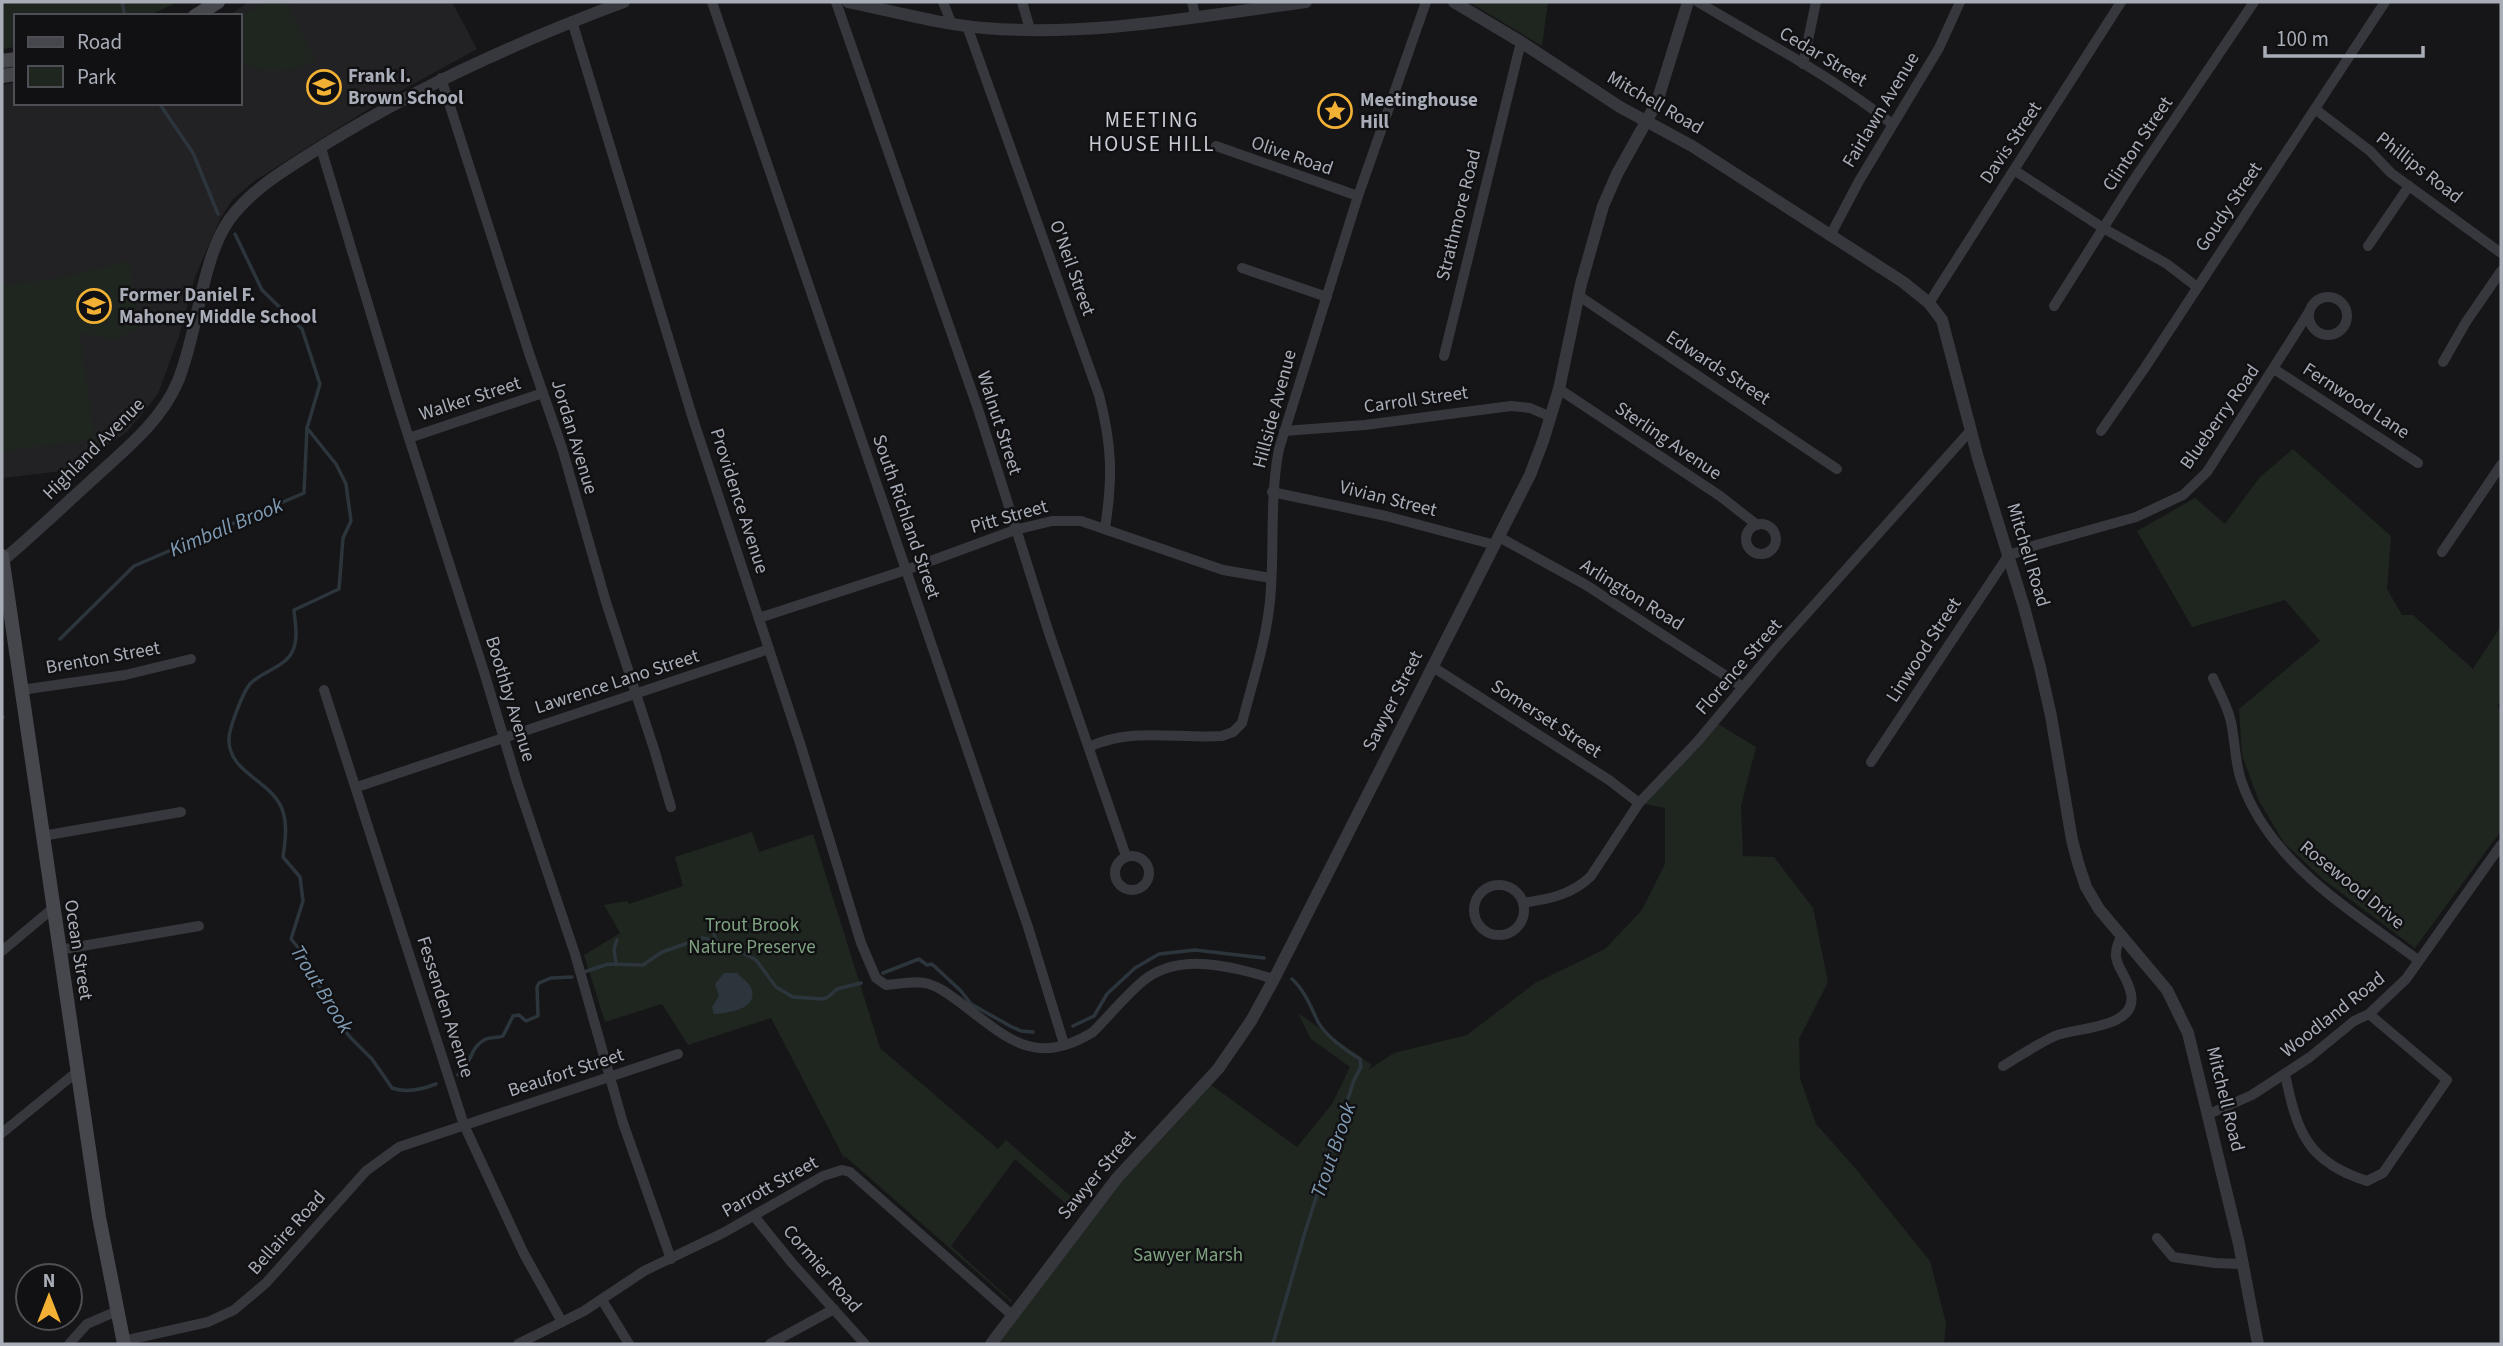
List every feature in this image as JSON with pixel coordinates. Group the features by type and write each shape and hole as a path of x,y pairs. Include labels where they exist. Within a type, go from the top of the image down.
{"main road":[{"path":"198,14 218,2"},
{"name":"Ocean Street","path":"2,559 99,1217 123,1342"}],"street":[{"name":"Highland Avenue","path":"2,559 48,521 154,420 172,393 186,360 217,243 228,222 252,194 372,116 441,78 513,45 624,2"},
{"name":"South Richland Street","path":"712,2 1028,927 1064,1044"},
{"name":"Walnut Street","path":"836,2 973,396 1015,530 1126,856"},
{"path":"848,2 967,26 1030,29 1123,25 1306,2"},
{"path":"943,2 951,22"},
{"path":"1022,2 1030,29"},
{"path":"1192,2 1195,16"},
{"name":"Hillside Avenue","path":"1089,747 1106,739 1131,735 1222,736 1233,732 1242,723 1267,626 1271,578 1272,492 1279,449 1358,197 1426,2"},
{"name":"Mitchell Road","path":"1454,2 1620,107 1692,146 1903,282 1929,303 1942,320 2040,667 2078,863 2086,887 2099,909 2173,1000 2188,1033 2243,1264 2258,1344"},
{"name":"Sawyer Street","path":"991,1344 1117,1178 1219,1069 1251,1021 1274,979 1530,475 1559,389 1579,296 1603,206 1617,174 1657,102 1688,2"},
{"name":"Cedar Street","path":"1698,2 1803,64 1868,105 1892,124"},
{"path":"1803,64 1816,2"},
{"name":"Fairlawn Avenue","path":"1830,236 1892,124 1939,48 1960,2"},
{"name":"Davis Street","path":"1929,303 2121,2"},
{"name":"Clinton Street","path":"2053,306 2254,2"},
{"name":"Goudy Street","path":"2101,431 2385,2"},
{"name":"Providence Avenue","path":"572,21 693,419 769,649 861,943 876,978 886,985 926,983 943,989 998,1032 1024,1046 1044,1048 1064,1044"},
{"name":"O'Neil Street","path":"967,26 1099,395 1111,456 1111,487 1105,528"},
{"name":"Strathmore Road","path":"1444,356 1521,42"},
{"name":"Jordan Avenue","path":"441,78 562,448 606,602 671,807"},
{"name":"Phillips Road","path":"2315,109 2370,151 2409,187 2501,253"},
{"name":"Olive Road","path":"1216,146 1358,197"},
{"name":"Boothby Avenue","path":"321,148 503,737 575,954 610,1078 671,1259"},
{"path":"2014,170 2103,228 2167,264 2197,287"},
{"path":"2368,246 2409,187"},
{"path":"1242,268 1327,297"},
{"path":"2443,362 2466,322 2501,271"},
{"name":"Edwards Street","path":"1579,296 1837,469"},
{"path":"2291,342 2301,336 2333,335 2339,332 2347,322 2346,309 2339,300 2327,297 2315,302 2309,312 2311,324 2320,334"},
{"name":"Blueberry Road","path":"2008,556 2033,546 2136,517 2183,495 2207,472 2309,312"},
{"name":"Fernwood Lane","path":"2274,369 2418,463"},
{"name":"Sterling Avenue","path":"1559,389 1720,496 1757,525"},
{"name":"Walker Street","path":"409,438 543,393"},
{"name":"Carroll Street","path":"1284,431 1365,425 1511,406 1530,408 1551,417"},
{"name":"Florence Street","path":"1523,903 1566,894 1583,883 1598,867 1639,803 1698,741 1971,430"},
{"path":"2442,552 2501,466"},
{"name":"Vivian Street","path":"1272,492 1497,541"},
{"name":"Pitt Street","path":"759,618 906,570 1015,530 1052,521 1081,521 1223,570 1271,578"},
{"name":"Arlington Road","path":"1497,541 1586,585 1743,687"},
{"name":"Linwood Street","path":"1871,762 2008,556"},
{"name":"Lawrence Lano Street","path":"357,787 769,649"},
{"name":"Brenton Street","path":"21,690 125,675 191,659"},
{"name":"Somerset Street","path":"1433,667 1609,780 1639,803"},
{"name":"Rosewood Drive","path":"2213,678 2231,719 2240,779 2258,820 2286,856 2324,890 2418,960"},
{"name":"Fessenden Avenue","path":"324,690 464,1125 524,1254 562,1322"},
{"path":"41,836 181,812"},
{"name":"Woodland Road","path":"2209,1114 2252,1095 2335,1039 2354,1021 2369,1014 2406,979 2501,845"},
{"path":"1491,886 1508,887 1516,892 1523,903 1523,918 1518,926 1510,933 1496,935 1488,933 1476,921 1473,910 1476,898 1491,886"},
{"path":"2,951 52,909"},
{"path":"59,950 199,926"},
{"path":"2003,1066 2054,1037 2069,1031 2110,1024 2130,1010 2131,992 2115,958 2115,948 2122,935"},
{"path":"1064,1044 1093,1032 1144,979 1168,966 1194,964 1221,967 1274,979"},
{"path":"2285,1074 2292,1109 2302,1134 2312,1149 2326,1162 2348,1175 2367,1181 2383,1173 2448,1080 2369,1014"},
{"name":"Beaufort Street","path":"464,1125 678,1054"},
{"path":"2,1133 78,1071"},
{"name":"Bellaire Road","path":"123,1342 208,1322 234,1310 266,1283 366,1171 399,1147 464,1125"},
{"name":"Parrott Street","path":"518,1344 602,1300 644,1271 754,1216 823,1176 842,1170 850,1172 1013,1316"},
{"name":"Cormier Road","path":"754,1216 865,1344"},
{"path":"2157,1238 2173,1256 2202,1262 2243,1264"},
{"path":"602,1300 629,1344"},
{"path":"769,1344 834,1309"},
{"path":"69,1344 87,1324 117,1311"}],"shaded area":[{"name":"Former Daniel F. Mahoney Middle School","path":"248,2 452,2 477,49 375,105 253,182 233,199 220,219 195,277 179,336 158,394 127,432 71,470 2,478 2,85 14,82 14,105 242,105 242,14 232,14"},
{"path":"724,973 737,973 750,985 752,997 746,1006 740,1009 714,1014 712,1007 719,996 715,984"}],"green space":[{"path":"2,2 178,2 152,14 14,14 14,47 2,49"},
{"path":"269,2 287,4 315,60 277,71 249,65 242,60 242,15"},
{"path":"1469,2 1548,2 1542,46"},
{"path":"124,262 130,265 139,327 116,338 79,332 95,439 3,451 2,286 59,278"},
{"path":"2293,449 2391,536 2387,589 2402,615 2413,615 2473,669 2501,626 2501,701 2497,706 2501,709 2501,831 2415,948 2324,880 2284,843 2258,799 2242,755 2239,709 2320,641 2285,600 2192,627 2137,531 2195,498 2225,524 2260,477"},
{"name":"Sawyer Marsh","path":"1715,722 1756,747 1741,806 1743,856 1774,857 1813,908 1828,982 1799,1039 1800,1078 1816,1124 1930,1261 1946,1323 1944,1344 991,1344 1088,1214 1207,1082 1297,1147 1332,1104 1350,1067 1311,1039 1298,1013 1372,1065 1368,1070 1394,1053 1467,1035 1535,983 1605,949 1642,910 1665,864 1665,808 1639,803"},
{"name":"Trout Brook Nature Preserve","path":"752,832 759,852 813,834 880,1048 998,1149 1006,1140 1082,1206 1076,1213 1015,1159 951,1246 1011,1302 844,1158 771,1018 688,1045 662,1004 605,1022 584,955 620,933 604,905 627,901 629,904 683,886 675,857"}],"waterway":[{"name":"Kimball Brook","path":"122,2 125,14"},
{"name":"Kimball Brook","path":"160,105 193,153 218,214"},
{"name":"Kimball Brook","path":"60,639 134,566 304,493 307,428 320,384 302,329 262,290 235,234"},
{"name":"Trout Brook","path":"307,428 336,464 346,484 351,521 343,538 339,589 294,610 296,637 292,652 284,662 247,688 231,727 231,751 242,768 277,799 282,809 285,827 283,857 300,877 303,901 291,939 306,957 331,1011 349,1036 372,1059 392,1088 414,1090 436,1084"},
{"path":"715,939 713,927 717,920"},
{"name":"Trout Brook","path":"584,972 608,964 643,965 662,952 703,938 725,943 756,960 776,987 793,997 823,999 837,989 861,983"},
{"path":"616,964 614,949 617,940"},
{"name":"Trout Brook","path":"1073,1026 1094,1016 1107,994 1135,968 1159,954 1195,950 1264,958"},
{"name":"Trout Brook","path":"883,973 919,959 927,965 932,964 971,1004 1021,1031 1033,1032"},
{"name":"Trout Brook","path":"458,1075 480,1042 503,1036 513,1016 519,1015 526,1021 538,1016 539,983 551,978 572,977"},
{"name":"Trout Brook","path":"1273,1344 1305,1232 1354,1080 1361,1067 1360,1059 1326,1033 1304,994 1292,979"}],"place":[{"name":"Frank I. Brown School","path":"324,87"},
{"name":"Meetinghouse Hill","path":"1335,111"},
{"name":"Former Daniel F. Mahoney Middle School","path":"94,306"}],"district":[{"name":"MEETING HOUSE HILL","path":"1152,132"}]}
